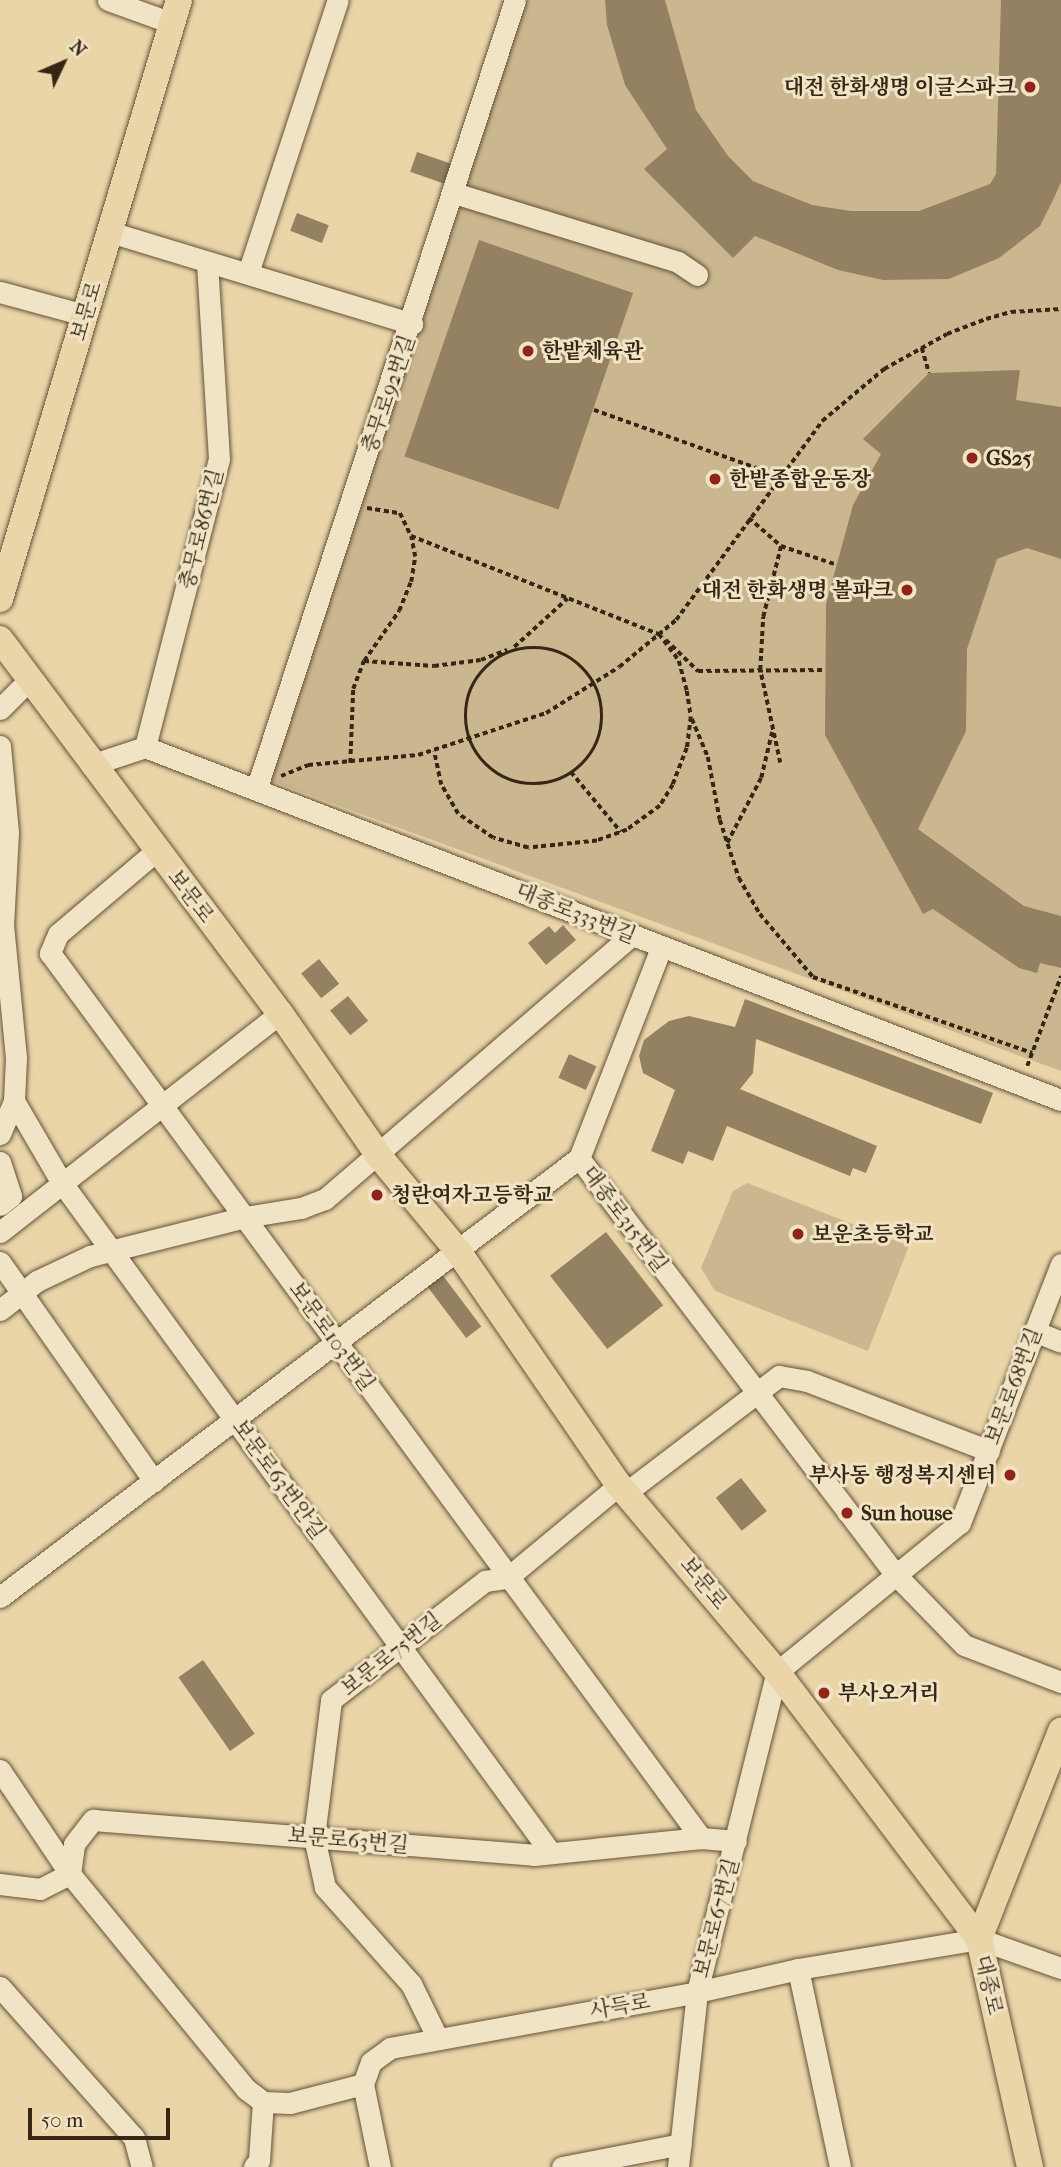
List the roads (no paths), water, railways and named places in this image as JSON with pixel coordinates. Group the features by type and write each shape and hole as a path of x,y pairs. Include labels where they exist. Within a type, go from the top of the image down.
{"main road":[{"name":"보문로","path":"0,599 176,11"},
{"name":"보문로","path":"0,639 28,681 280,1013 379,1156 457,1251 624,1488 777,1672 979,1939"},
{"name":"대종로","path":"1030,2167 979,1939 1061,1731"}],"street":[{"name":"보문로","path":"107,0 176,11"},
{"path":"248,273 338,0"},
{"name":"충무로92번길","path":"257,787 412,324 515,0"},
{"path":"454,193 678,261 697,275"},
{"path":"110,233 412,324"},
{"name":"충무로86번길","path":"145,747 219,458 206,264"},
{"path":"0,292 84,315"},
{"path":"0,709 28,681"},
{"path":"0,746 8,833 1,924 16,1058 14,1101 0,1134"},
{"path":"91,765 145,747"},
{"name":"대종로333번길","path":"145,747 257,787 661,948 1061,1100"},
{"name":"보문로103번길","path":"156,851 58,934 50,953 507,1578 702,1838"},
{"path":"0,1310 22,1293 90,1256 245,1217 301,1208 326,1199 632,935"},
{"name":"대종로315번길","path":"661,948 579,1158 755,1394 895,1574 964,1645 1061,1682"},
{"path":"0,1232 280,1013"},
{"path":"0,1039 16,1058"},
{"name":"보문로63번안길","path":"14,1101 62,1183 551,1853"},
{"path":"0,1597 579,1158"},
{"path":"0,1161 11,1196 0,1205"},
{"path":"0,1262 154,1481"},
{"name":"보문로68번길","path":"777,1672 960,1523 1061,1264"},
{"path":"1034,1331 1061,1342"},
{"path":"755,1394 779,1376 807,1381 989,1451"},
{"name":"보문로75번길","path":"438,2039 411,1984 325,1886 314,1837 331,1700 485,1581 507,1578 624,1488 755,1394"},
{"name":"보문로67번길","path":"678,2167 697,1992 777,1672"},
{"path":"0,1770 70,1874 246,2089 263,2102 290,2103 363,2084 380,2167"},
{"name":"보문로63번길","path":"70,1874 74,1844 93,1820 551,1853 702,1838 736,1841"},
{"path":"0,1885 40,1889 70,1874"},
{"path":"979,1939 1061,1968"},
{"name":"사득로","path":"363,2084 371,2062 390,2048 697,1992 797,1969 979,1939"},
{"path":"797,1969 840,2167"},
{"path":"0,1987 134,2138 142,2167"},
{"path":"254,2167 259,2160 263,2102"},
{"path":"562,2167 681,2144"}],"place":[{"name":"대전 한화생명 이글스파크","path":"1030,87"},
{"name":"한밭체육관","path":"528,351"},
{"name":"GS25","path":"972,458"},
{"name":"한밭종합운동장","path":"715,479"},
{"name":"대전 한화생명 볼파크","path":"907,590"},
{"name":"청란여자고등학교","path":"377,1195"},
{"name":"보운초등학교","path":"798,1234"},
{"name":"부사동 행정복지센터","path":"1010,1475"},
{"name":"Sun house","path":"847,1513"},
{"name":"부사오거리","path":"824,1693"}]}
